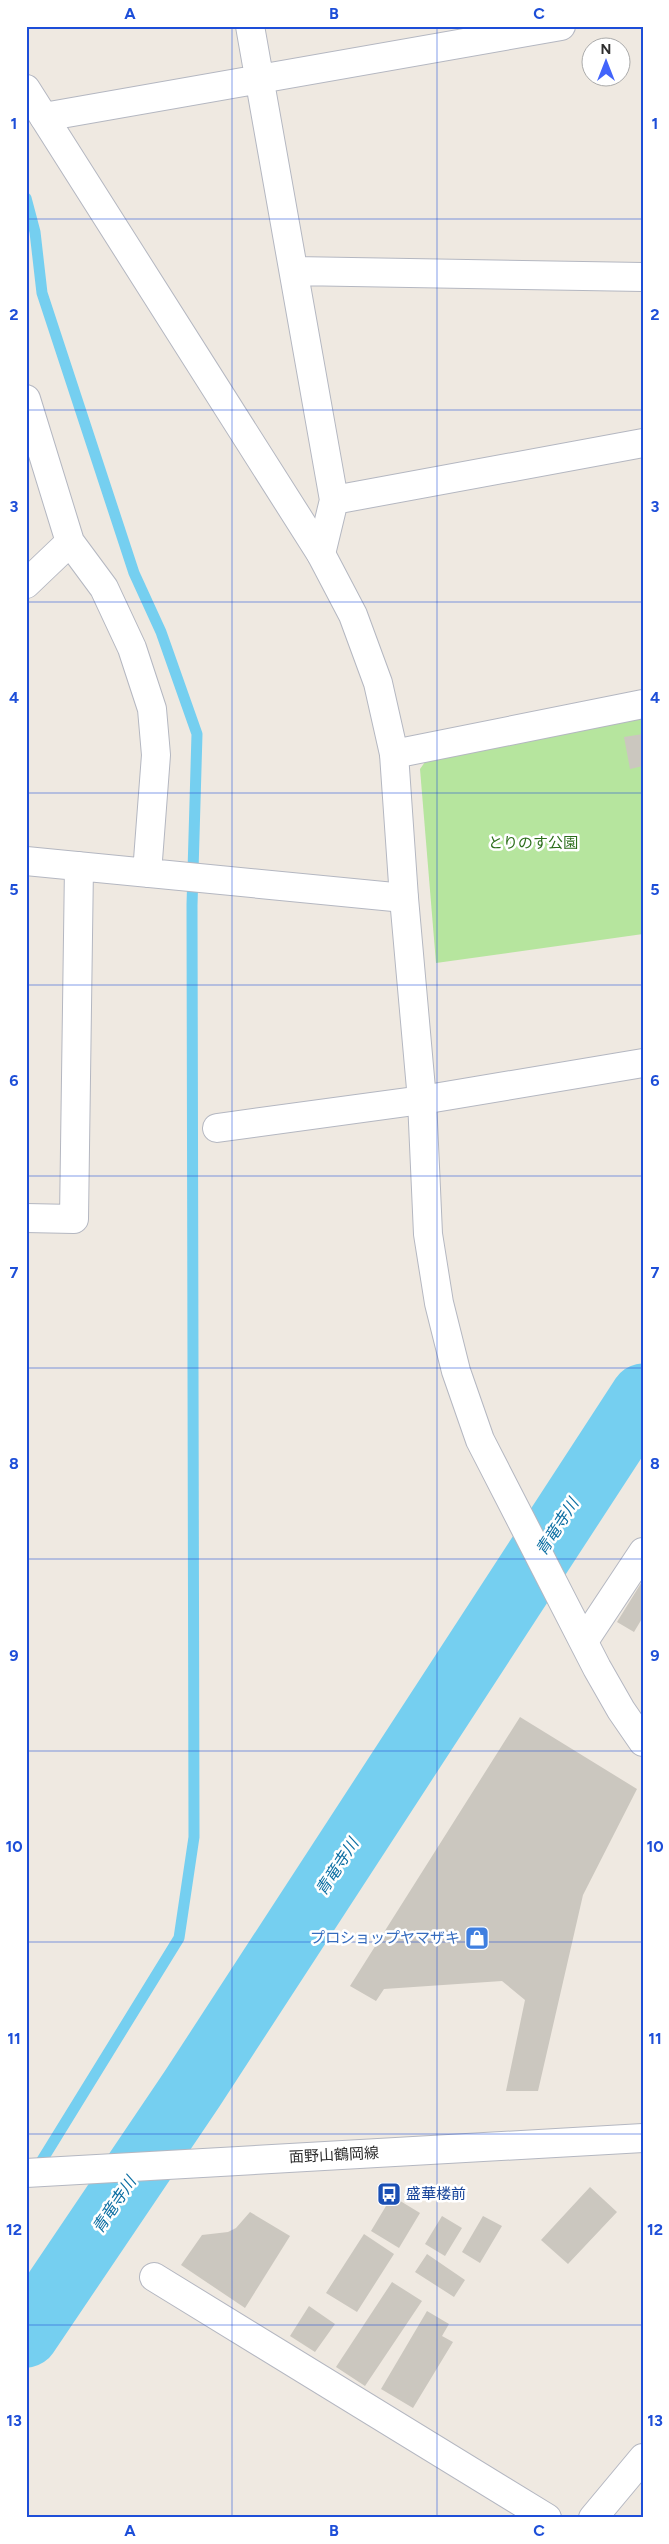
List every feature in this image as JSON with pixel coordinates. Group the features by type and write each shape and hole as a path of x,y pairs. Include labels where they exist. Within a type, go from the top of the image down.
{"street":[{"path":"250,26 334,500 321,554"},
{"path":"44,117 561,26"},
{"path":"26,89 321,554 353,615 378,683 394,754 404,898 422,1100 428,1234 439,1303 456,1371 480,1440 621,1710 643,1742"},
{"path":"294,271 643,278"},
{"path":"26,398 70,542 104,588 132,648 152,709 156,754 147,872"},
{"path":"334,500 643,444"},
{"path":"26,584 70,542"},
{"path":"394,754 643,704"},
{"path":"26,861 404,898"},
{"path":"26,1218 74,1219 79,866"},
{"path":"216,1128 422,1100 643,1063"},
{"path":"584,1641 643,1552"},
{"name":"面野山鶴岡線","path":"26,2174 205,2162 643,2138"},
{"path":"154,2276 545,2517"},
{"path":"593,2518 643,2458"}],"green space":[{"name":"とりのす公園","path":"638,718 643,719 643,934 436,963 420,769 430,755"}],"building":[{"path":"643,734 643,766 630,769 624,737"},
{"path":"643,1580 643,1617 634,1632 617,1622"},
{"name":"プロショップヤマザキ","path":"520,1717 637,1789 583,1895 538,2091 506,2091 525,2000 502,1981 384,1989 376,2001 350,1986"},
{"path":"590,2187 617,2212 568,2264 541,2240"},
{"path":"392,2196 420,2213 399,2248 371,2231"},
{"path":"250,2212 290,2236 245,2308 181,2265 202,2235 228,2232 236,2228"},
{"path":"442,2216 462,2228 445,2256 425,2244"},
{"path":"483,2216 502,2226 480,2263 462,2252"},
{"path":"364,2234 394,2254 357,2312 326,2293"},
{"path":"427,2254 465,2280 454,2297 415,2272"},
{"path":"392,2282 422,2301 365,2386 336,2367"},
{"path":"309,2306 335,2324 315,2352 290,2336"},
{"path":"427,2311 449,2324 442,2336 453,2342 413,2408 381,2389"}],"waterway":[{"path":"26,198 35,232 42,293 134,573 161,632 197,734 192,905 194,1837 179,1938 36,2170"},
{"name":"青竜寺川","path":"26,2335 192,2089 643,1396"}],"place":[{"name":"プロショップヤマザキ","path":"477,1938"},
{"name":"盛華楼前","path":"389,2194"}]}
